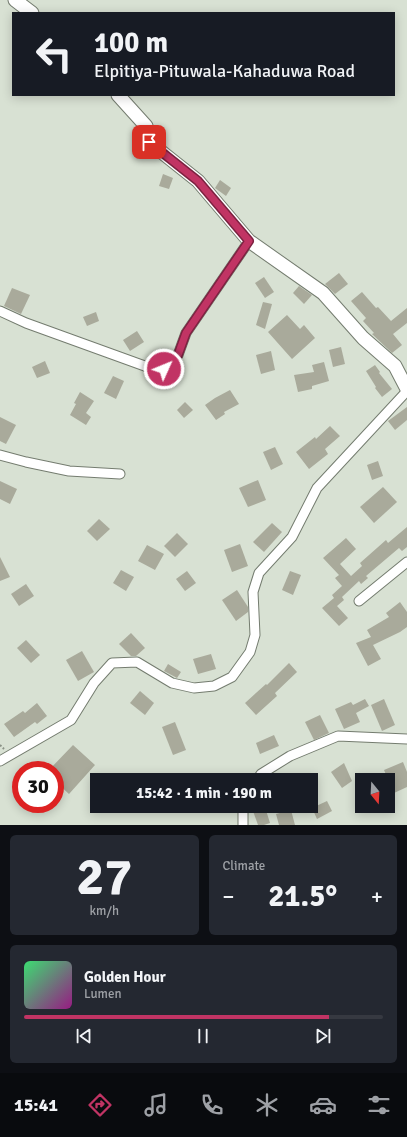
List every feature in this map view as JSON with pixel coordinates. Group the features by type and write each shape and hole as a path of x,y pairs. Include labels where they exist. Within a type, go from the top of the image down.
{"street":[{"path":"15,0 31,12"},
{"path":"0,761 71,720 94,683 112,663 137,662 172,683 194,688 214,686 232,678 250,652 255,635 253,592 259,573 292,537 316,488 407,390 395,366 363,338 323,293 249,241 198,181 149,142 146,126 119,96"},
{"path":"0,311 26,323 153,369 164,369 178,355 186,333 249,241"},
{"path":"0,455 69,471 120,474"},
{"path":"359,601 407,562"},
{"path":"263,773 290,756 338,736 407,739"},
{"path":"243,813 243,825"}],"building":[{"path":"163,174 173,178 169,189 159,186"},
{"path":"220,180 231,188 226,196 215,188"},
{"path":"339,273 348,284 335,294 325,284"},
{"path":"264,277 274,292 265,298 255,283"},
{"path":"299,286 312,295 304,304 293,293"},
{"path":"12,288 30,295 21,314 4,306"},
{"path":"362,292 376,308 378,307 391,321 407,308 407,323 393,334 402,345 392,353 372,334 374,333 363,321 366,318 351,301"},
{"path":"263,302 272,304 265,329 256,325"},
{"path":"96,312 99,321 87,326 83,317"},
{"path":"287,315 300,329 304,325 315,338 292,359 268,332"},
{"path":"137,331 144,342 130,351 123,340"},
{"path":"341,347 345,364 333,367 329,350"},
{"path":"271,351 275,370 261,374 256,355"},
{"path":"45,361 50,373 37,378 32,367"},
{"path":"324,362 329,381 312,386 312,389 298,392 294,375 314,372 312,365"},
{"path":"375,365 380,372 379,373 392,389 382,397 375,388 376,387 366,371"},
{"path":"113,376 124,381 116,399 104,393"},
{"path":"230,390 239,404 224,412 225,414 216,420 205,405"},
{"path":"80,392 94,401 86,413 91,417 86,425 70,415"},
{"path":"185,402 193,410 184,418 177,410"},
{"path":"407,407 407,420 395,430 388,421"},
{"path":"0,417 16,425 6,444 0,441"},
{"path":"330,426 340,436 325,449 328,454 309,469 296,452 315,437 316,439"},
{"path":"275,447 283,464 271,470 263,452"},
{"path":"378,461 383,476 372,480 367,465"},
{"path":"258,480 266,500 248,507 239,488"},
{"path":"0,481 17,489 10,504 0,499"},
{"path":"383,487 397,502 374,523 360,507"},
{"path":"99,519 110,529 97,541 87,531"},
{"path":"272,523 282,532 264,552 253,542"},
{"path":"407,527 407,547 402,551 399,548 366,576 368,578 361,584 359,581 342,597 344,600 337,606 348,618 339,626 322,608 334,598 332,595 342,586 335,578 339,575 323,558 346,538 356,549 340,564 351,576 362,566 360,563 386,540 388,543"},
{"path":"177,533 188,544 175,557 164,546"},
{"path":"240,544 248,566 232,572 224,550"},
{"path":"147,545 164,554 155,570 138,561"},
{"path":"0,557 10,577 0,581"},
{"path":"121,570 134,577 126,591 113,583"},
{"path":"187,571 196,583 185,591 176,579"},
{"path":"290,571 301,575 293,595 282,590"},
{"path":"26,584 34,596 19,606 11,594"},
{"path":"237,590 248,607 248,612 236,621 222,600"},
{"path":"400,602 407,612 407,627 373,645 381,659 368,666 356,643 371,637 367,630 389,617 386,613"},
{"path":"131,633 145,648 136,656 131,656 119,644"},
{"path":"26,640 40,655 31,663 17,648"},
{"path":"82,651 94,672 78,681 66,660"},
{"path":"211,654 216,669 198,674 193,659"},
{"path":"289,663 297,672 275,693 277,696 256,715 245,703 266,684 267,685"},
{"path":"168,664 181,672 177,678 164,671"},
{"path":"140,691 154,703 145,715 130,703"},
{"path":"365,699 369,706 356,713 360,722 344,729 335,709 351,702 353,705"},
{"path":"384,699 395,725 382,731 371,705"},
{"path":"37,703 47,716 37,724 35,722 14,737 4,724 23,711 25,713"},
{"path":"320,715 329,733 314,740 305,722"},
{"path":"175,722 186,750 173,755 162,727"},
{"path":"274,735 279,746 260,754 256,743"},
{"path":"73,745 95,765 69,794 64,789 64,761 58,761"},
{"path":"403,762 407,772 407,787 395,793 395,773 385,773 384,770"},
{"path":"344,763 352,781 342,788 331,772"},
{"path":"327,801 332,811 317,819 314,813 318,813 318,805"},
{"path":"254,813 267,813 270,823 258,825"},
{"path":"292,813 295,825 279,825 276,814"}],"route":[{"path":"149,142 198,181 249,241 186,333 178,355 164,369"}]}
